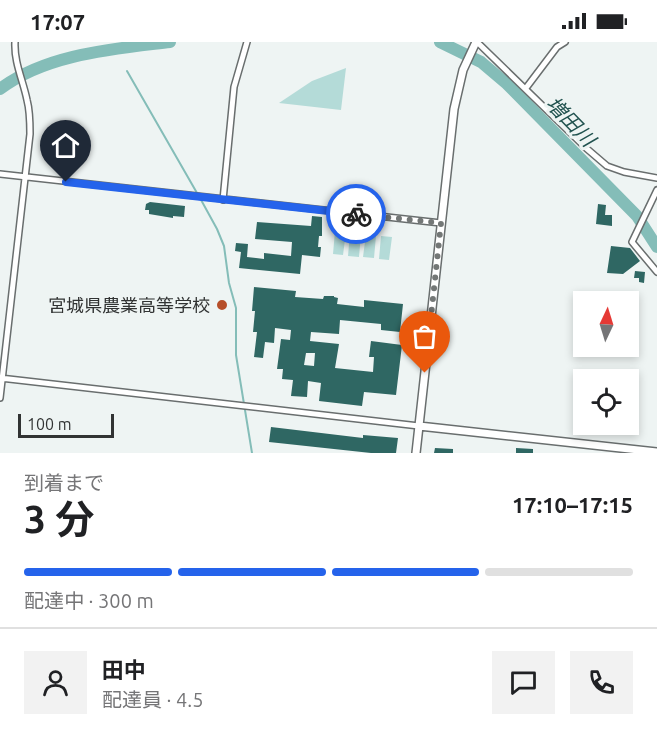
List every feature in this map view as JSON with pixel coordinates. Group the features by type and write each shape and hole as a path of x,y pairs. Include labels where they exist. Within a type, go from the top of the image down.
{"street":[{"path":"0,398 30,134 30,114 17,68 14,53 15,42"},
{"path":"526,88 557,47 565,42"},
{"path":"223,200 234,87 247,44"},
{"path":"416,453 454,109 464,66 475,44 526,88 586,148 608,166 657,178"},
{"path":"0,174 441,223"},
{"path":"657,190 632,242 657,272"},
{"path":"1,378 657,452"}],"shaded area":[{"path":"346,68 341,110 279,103 312,81"},
{"path":"335,231 346,232 343,255 333,254"},
{"path":"350,233 361,234 359,257 348,256"},
{"path":"366,234 376,236 374,258 363,257"},
{"path":"381,236 392,237 389,260 379,259"}],"building":[{"path":"150,202 185,206 184,217 173,216 173,218 149,214 149,210 145,210 146,204"},
{"path":"598,204 606,205 605,215 612,215 612,226 596,224"},
{"path":"312,216 322,217 322,236 319,236 318,247 321,247 320,257 302,255 300,274 239,268 241,252 235,251 236,243 248,244 247,257 264,259 264,253 291,256 292,242 255,239 257,222 311,226"},
{"path":"611,246 630,248 640,261 623,274 607,273"},
{"path":"635,271 645,272 644,283 639,282 639,278 634,278"},
{"path":"254,287 296,291 295,297 323,299 324,296 334,296 338,298 337,304 364,307 364,300 403,304 400,332 381,330 381,324 340,320 339,334 311,332 310,341 339,344 335,368 373,372 374,357 369,357 371,341 402,345 396,395 364,392 362,406 319,401 321,383 308,381 307,397 291,396 293,380 282,379 283,369 277,369 281,339 290,340 291,330 275,328 274,343 265,342 263,358 254,357 257,332 253,332 255,311 252,311","holes":["306,353 315,353 314,366 304,365"]},
{"path":"271,427 363,438 363,435 398,438 396,453 371,453 269,442"},
{"path":"435,448 453,449 453,453 434,453"},
{"path":"516,448 533,449 533,453 516,453"}],"waterway":[{"name":"増田川","path":"0,89 18,77 59,61 103,51 170,42"},
{"name":"増田川","path":"440,42 481,62 507,84 637,216 657,247"},
{"path":"127,71 197,193"},
{"path":"200,198 224,246 229,283 236,308 236,355 252,453"}],"way so far":[{"path":"356,214 441,223 425,373"}],"place":[{"name":"宮城県農業高等学校","path":"222,305"}],"route":[{"path":"66,182 356,214"}]}
